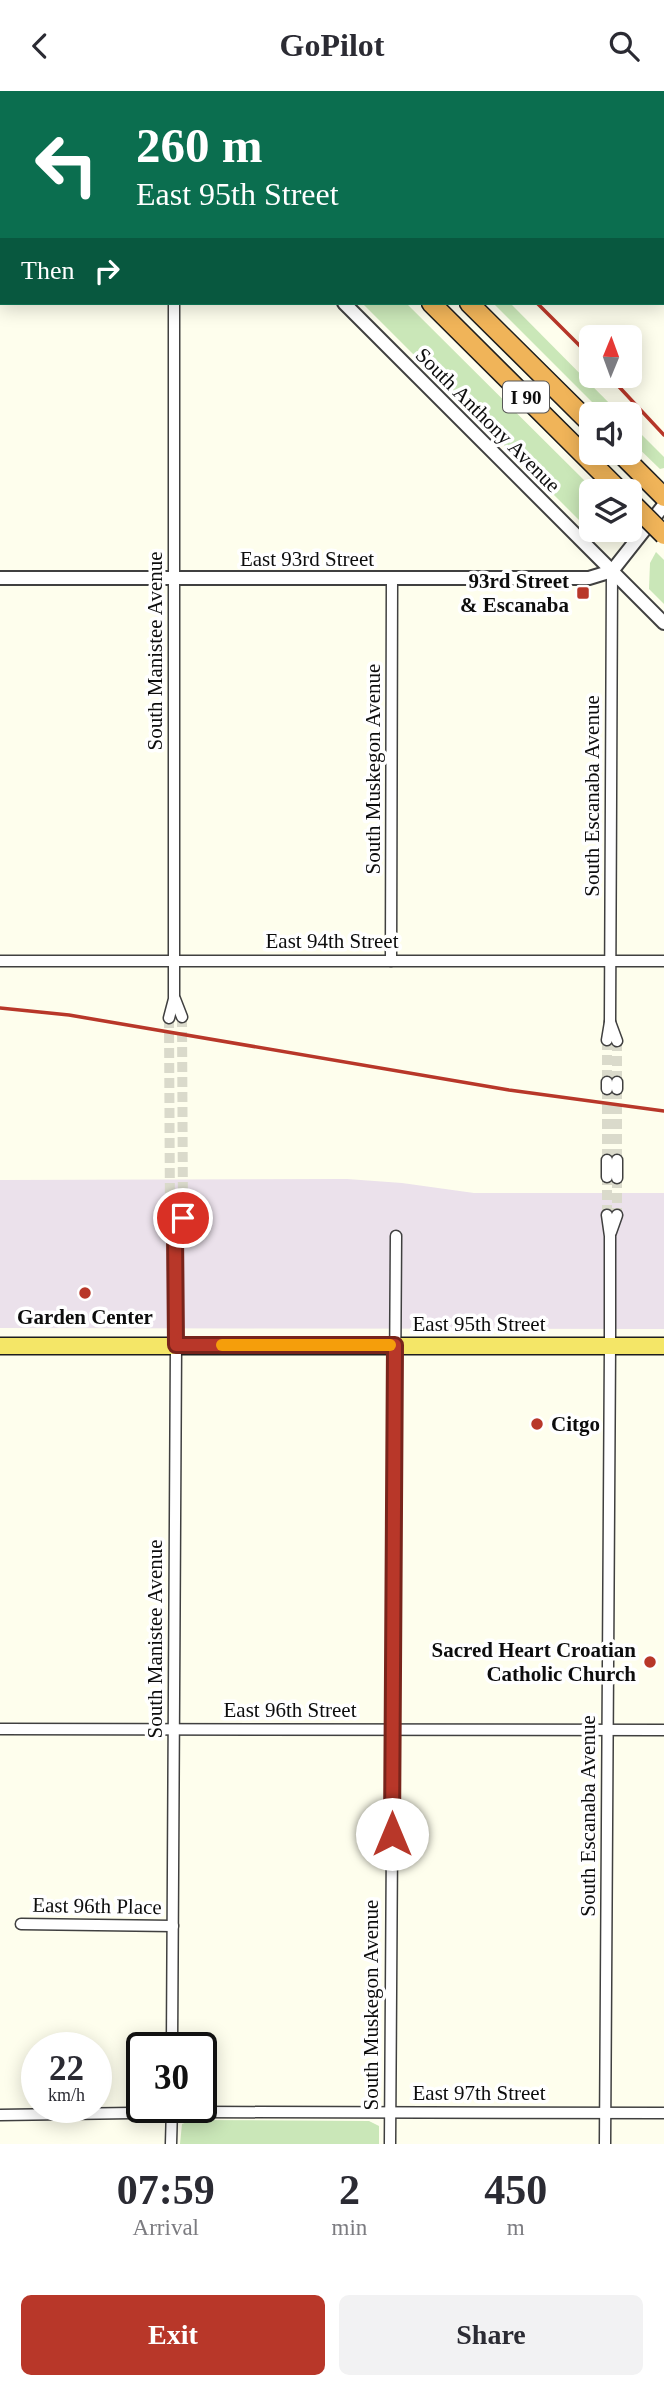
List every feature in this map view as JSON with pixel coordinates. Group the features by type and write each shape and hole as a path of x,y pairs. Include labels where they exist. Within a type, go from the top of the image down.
{"highway":[{"name":"I 90","path":"433,305 608,479"},
{"name":"I 90","path":"471,305 579,412"},
{"path":"632,465 664,497"},
{"name":"I 90","path":"642,513 664,534"}],"main road":[{"name":"East 95th Street","path":"0,1346 664,1346"}],"street":[{"name":"South Manistee Avenue","path":"169,1018 174,999 174,305"},
{"name":"South Anthony Avenue","path":"346,305 664,623"},
{"path":"612,571 664,505"},
{"name":"East 93rd Street","path":"0,578 579,578 600,576 612,571"},
{"name":"South Escanaba Avenue","path":"612,571 612,1040"},
{"name":"South Muskegon Avenue","path":"391,961 393,578"},
{"name":"East 94th Street","path":"0,961 664,961"},
{"name":"South Manistee Avenue","path":"174,999 182,1017"},
{"path":"612,1160 612,1177"},
{"name":"South Escanaba Avenue","path":"605,2144 612,1215"},
{"path":"175,1231 183,1218"},
{"name":"South Manistee Avenue","path":"170,1219 175,1231 176,1345 172,2032"},
{"name":"South Muskegon Avenue","path":"390,2144 396,1236"},
{"name":"East 96th Street","path":"0,1729 664,1730"},
{"name":"East 96th Place","path":"21,1924 173,1926"},
{"name":"East 97th Street","path":"217,2111 664,2113"},
{"name":"East 97th Street","path":"0,2115 126,2112"},
{"path":"171,2144 172,2123"}],"shaded area":[{"path":"347,1179 474,1193 664,1193 664,1329 0,1328 0,1180"}],"green space":[{"path":"364,305 408,305 583,479 579,479 579,520"},
{"path":"495,305 512,305 579,373 579,389"},
{"path":"579,389 595,389 608,402 592,402"},
{"path":"642,435 664,457 664,468 660,469 642,452"},
{"path":"656,552 664,560 664,604 649,589 650,563"},
{"path":"217,2120 369,2121 379,2126 379,2144 180,2144 182,2124 217,2123"}],"tunnel":[{"path":"182,1017 183,1218"},
{"path":"169,1018 170,1219"},
{"path":"607,1040 607,1082"},
{"path":"617,1041 617,1082"},
{"path":"607,1089 607,1160"},
{"path":"617,1089 617,1160"},
{"path":"607,1177 607,1215"},
{"path":"617,1178 617,1215"}],"railway":[{"path":"539,305 579,345"},
{"path":"621,389 664,435"},
{"path":"0,1008 69,1015 509,1090 664,1111"}],"slow traffic":[{"path":"222,1345 390,1345"}],"place":[{"name":"93rd Street & Escanaba","path":"583,593"},
{"name":"Garden Center","path":"85,1293"},
{"name":"Citgo","path":"537,1424"},
{"name":"Sacred Heart Croatian Catholic Church","path":"650,1662"}],"route":[{"path":"183,1218 175,1231 176,1345 395,1345 392,1834"}]}
